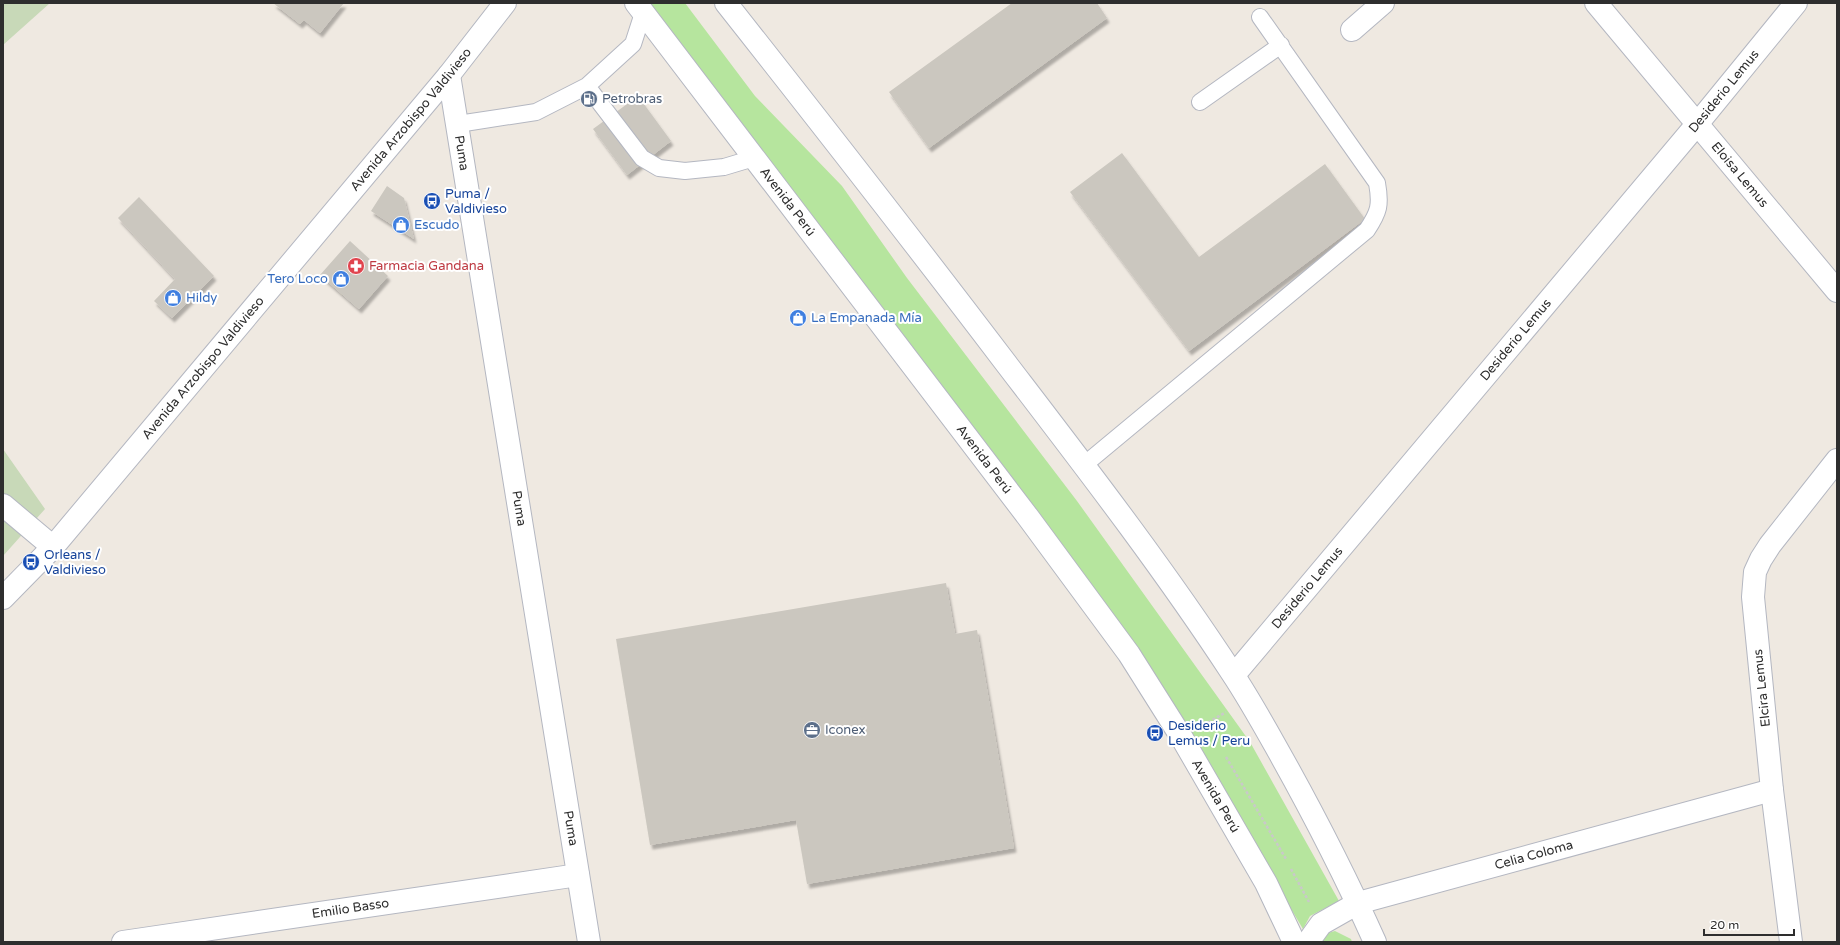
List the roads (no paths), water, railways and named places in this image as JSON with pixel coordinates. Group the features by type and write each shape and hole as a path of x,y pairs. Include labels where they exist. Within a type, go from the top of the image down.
{"street":[{"name":"Avenida Arzobispo Valdivieso","path":"3,598 53,547 450,75 505,3"},
{"path":"726,3 865,179 1138,536 1234,675 1326,837 1375,942"},
{"path":"1352,30 1383,3"},
{"name":"Eloisa Lemus","path":"1596,3 1698,123 1837,291"},
{"name":"Desiderio Lemus","path":"1234,675 1698,123 1796,3"},
{"name":"Avenida Perú","path":"640,8 1091,602 1128,654 1182,738 1266,883 1294,942"},
{"name":"Puma","path":"450,75 589,942"},
{"name":"Elcira Lemus","path":"1792,942 1772,790 1753,597 1755,572 1770,545 1837,460"},
{"path":"3,505 53,547"},
{"name":"Celia Coloma","path":"1308,942 1321,924 1358,903 1772,790"},
{"name":"Emilio Basso","path":"123,942 578,875"}],"lane":[{"path":"458,124 536,112 587,86 633,44 640,8"},
{"path":"1084,465 1367,230 1376,216 1380,200 1377,183 1260,17"},
{"path":"1200,102 1281,46"},
{"path":"587,86 642,158 659,168 685,171 724,167 754,158"}],"place":[{"name":"Petrobras","path":"589,99"},
{"name":"Puma / Valdivieso","path":"432,201"},
{"name":"Escudo","path":"401,225"},
{"name":"Farmacia Gandana","path":"356,266"},
{"name":"Tero Loco","path":"341,279"},
{"name":"Hildy","path":"173,298"},
{"name":"La Empanada Mía","path":"798,318"},
{"name":"Orleans / Valdivieso","path":"31,562"},
{"name":"Iconex","path":"812,730"},
{"name":"Desiderio Lemus / Peru","path":"1155,733"}]}
